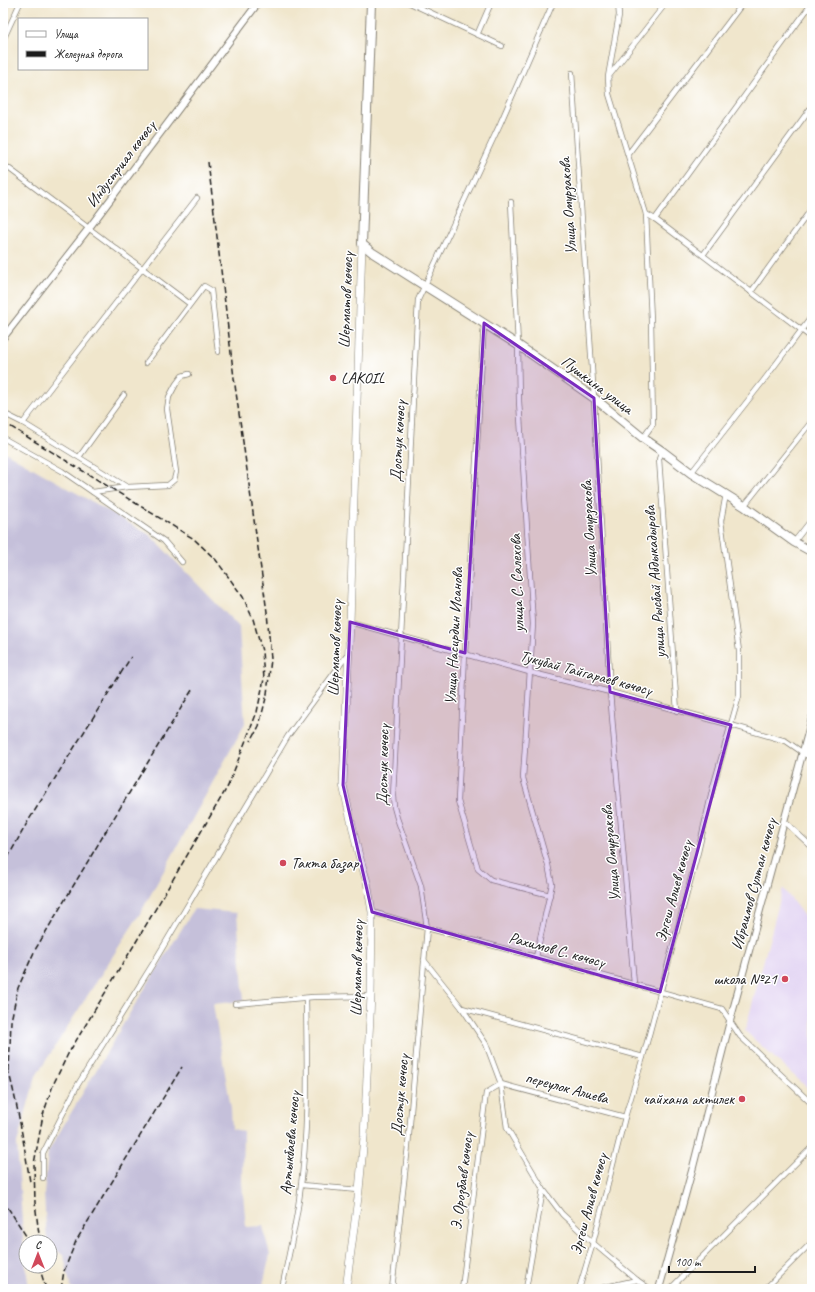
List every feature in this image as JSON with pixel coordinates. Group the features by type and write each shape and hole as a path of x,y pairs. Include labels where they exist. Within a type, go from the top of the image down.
{"highway":[{"name":"Шерматов көчөсү","path":"362,244 371,3"},
{"name":"Пушкина улица","path":"362,244 373,253 518,345 594,398 643,438 692,473 744,506 794,542 812,552"}],"main road":[{"name":"Индустриал көчөсү","path":"3,338 89,228 258,3"},
{"name":"Шерматов көчөсү","path":"346,1289 359,1190 364,1137 371,996 372,912 367,882 358,852 343,785 350,622 362,244"},
{"name":"Ибраимов Султан көчөсү","path":"659,1289 693,1167 730,1021 812,718"}],"street":[{"path":"3,40 20,3"},
{"path":"412,3 502,46"},
{"path":"477,35 491,3"},
{"name":"Достук көчөсү","path":"392,1289 408,1146 426,928 421,886 397,818 393,796 418,300 500,124 553,3"},
{"path":"618,3 619,15 608,77 609,94 646,214 651,320 653,424 643,438"},
{"path":"608,77 666,3"},
{"path":"628,154 743,3"},
{"path":"655,219 812,3"},
{"name":"Улица Омурзакова","path":"572,73 594,398 610,692 634,984"},
{"path":"703,255 812,106"},
{"path":"3,164 190,304"},
{"path":"23,423 197,198"},
{"name":"улица С. Салехова","path":"511,202 518,345 519,401 533,624 523,778 548,864 552,884 536,957"},
{"path":"751,292 812,208"},
{"path":"646,214 655,219 812,338"},
{"path":"146,363 204,286 211,290 218,352"},
{"path":"692,473 812,316"},
{"name":"Улица Насирдин Исанова","path":"484,323 458,800 478,869 491,880 550,895"},
{"path":"93,492 127,486 168,485 174,480 176,472 167,408 169,397 176,384 182,376 189,374"},
{"path":"79,457 124,395"},
{"path":"3,413 23,423 127,486"},
{"path":"744,506 812,421"},
{"path":"3,438 62,471 164,541 182,562"},
{"name":"улица Рысбай Абдыкадырова","path":"662,451 660,459 677,711"},
{"name":"Эргеш Алиев көчөсү","path":"579,1289 593,1243 739,696 739,651 721,520 726,494"},
{"path":"794,542 812,519"},
{"name":"Тукубай Тайгараев көчөсү","path":"350,622 786,741 812,759"},
{"path":"43,1178 42,1153 77,1086 154,962 288,736 348,654"},
{"path":"784,822 812,847"},
{"name":"Рахимов С. көчөсү","path":"372,912 722,1009 740,1036 812,1104"},
{"path":"424,960 462,1008 486,1044 501,1084 507,1128 543,1189 562,1214 593,1243 650,1289"},
{"path":"235,1004 306,998 371,996"},
{"name":"Артыкбаева көчөсү","path":"282,1289 301,1185 306,1137 308,1095 306,998"},
{"path":"462,1008 643,1057"},
{"name":"переулок Алиева","path":"501,1084 626,1117"},
{"name":"Э. Орозбаев көчөсү","path":"462,1289 486,1093 501,1084"},
{"path":"668,1289 672,1287 812,1147"},
{"path":"301,1185 359,1190"},
{"path":"526,1289 543,1189"},
{"path":"765,1289 812,1242"},
{"path":"597,1289 638,1280"}],"highlighted area":[{"path":"484,323 594,398 610,692 731,725 660,992 372,912 343,785 350,622 465,653"}],"shaded area":[{"path":"3,451 150,535 239,627 245,724 141,912 36,1076 17,1143 23,1234 18,1234 18,1274 27,1274 29,1289 3,1289"},
{"name":"школа №21","path":"783,888 812,927 812,1092 745,1031"},
{"path":"194,909 237,913 244,1001 213,1004 231,1108 232,1129 243,1131 242,1182 246,1227 263,1226 270,1255 262,1289 71,1289 64,1256 58,1251 58,1234 46,1234 44,1194 48,1152 131,1011"}],"railway":[{"path":"208,162 234,378 267,612 271,659 267,694 259,726 251,741"},
{"path":"3,422 194,539 216,560 243,597 253,619 262,651 264,679 257,712 228,786 68,1054 53,1085 43,1115 34,1164 35,1203 39,1234"},
{"path":"3,866 27,823 131,657"},
{"path":"9,1071 11,1021 18,988 35,950 192,690"},
{"path":"3,1039 6,1055"},
{"path":"3,1052 8,1068 22,1133 30,1182"},
{"path":"61,1289 64,1271 76,1241 182,1067"},
{"path":"3,1200 25,1234"},
{"path":"41,1274 46,1289"}],"place":[{"name":"LAKOIL","path":"333,378"},
{"name":"Такта базар","path":"283,863"},
{"name":"школа №21","path":"785,979"},
{"name":"чайхана актилек","path":"742,1099"}]}
